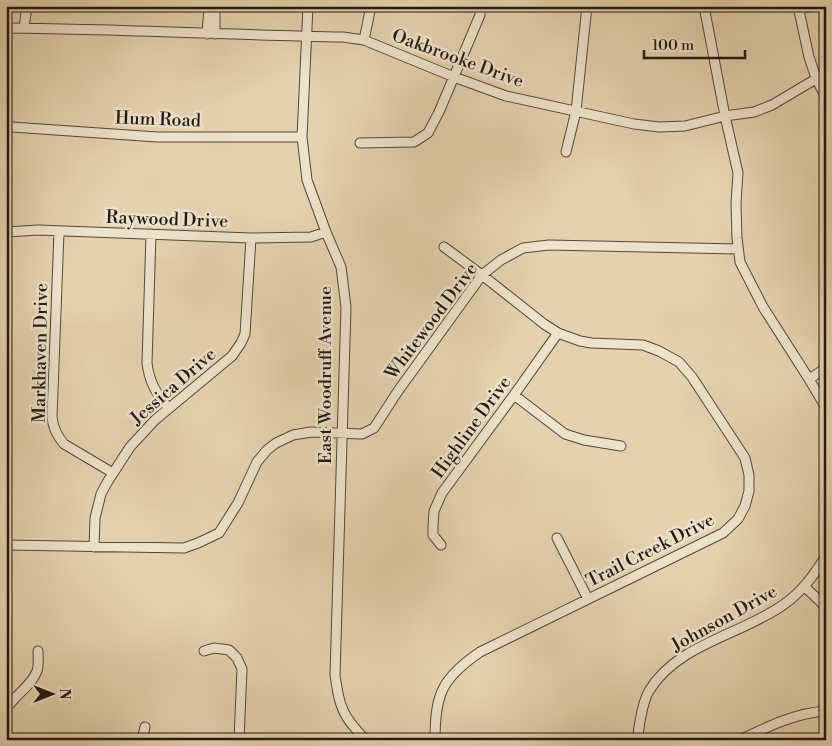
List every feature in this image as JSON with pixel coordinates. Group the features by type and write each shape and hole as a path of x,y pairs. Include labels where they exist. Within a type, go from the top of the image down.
{"street":[{"path":"24,28 27,6"},
{"name":"East Woodruff Avenue","path":"308,6 302,137 307,180 341,267 346,307 336,675 338,697 347,719 362,737 367,740"},
{"path":"364,40 372,6"},
{"path":"360,143 414,142 428,133 439,112 480,15 480,6"},
{"path":"566,152 576,111 587,6"},
{"path":"704,6 738,173 736,203 740,262 763,306 810,379 826,408"},
{"path":"814,6 798,8 809,57 816,78 826,98"},
{"path":"211,34 212,9"},
{"name":"Oakbrooke Drive","path":"6,28 82,28 364,40 506,96 634,124 659,127 685,126 725,116 754,112 772,105 826,73"},
{"name":"Hum Road","path":"12,127 157,137 302,137"},
{"name":"Raywood Drive","path":"6,232 38,230 250,238 311,237 326,232"},
{"name":"Markhaven Drive","path":"59,232 53,425 64,444 113,473"},
{"path":"150,234 148,374 154,389 169,408"},
{"name":"Jessica Drive","path":"94,547 94,528 101,494 130,447 155,420 232,356 241,343 245,334 250,238"},
{"name":"Whitewood Drive","path":"343,434 362,434 374,428 482,275 501,260 523,248 559,245 738,249"},
{"name":"Trail Creek Drive","path":"435,740 435,717 438,700 452,674 462,664 480,652 723,533 738,519 745,506 750,476 745,458 692,378 679,362 659,351 643,346 591,343 558,333 444,247"},
{"name":"Highline Drive","path":"440,545 433,535 432,525 434,511 442,493 558,333"},
{"path":"810,379 826,368"},
{"path":"514,395 565,434 584,440 621,446"},
{"path":"6,546 184,548 219,533 238,503 257,462 272,446 293,435 311,432 343,434"},
{"path":"557,538 588,599"},
{"name":"Johnson Drive","path":"638,740 648,692 665,672 686,655 767,615 783,605 805,587 826,556"},
{"path":"805,587 826,607"},
{"path":"204,651 214,648 229,650 237,658 242,669 239,740"},
{"path":"6,710 29,684 38,670 38,651"},
{"path":"740,740 787,719 826,711"},
{"path":"142,740 145,727"}]}
